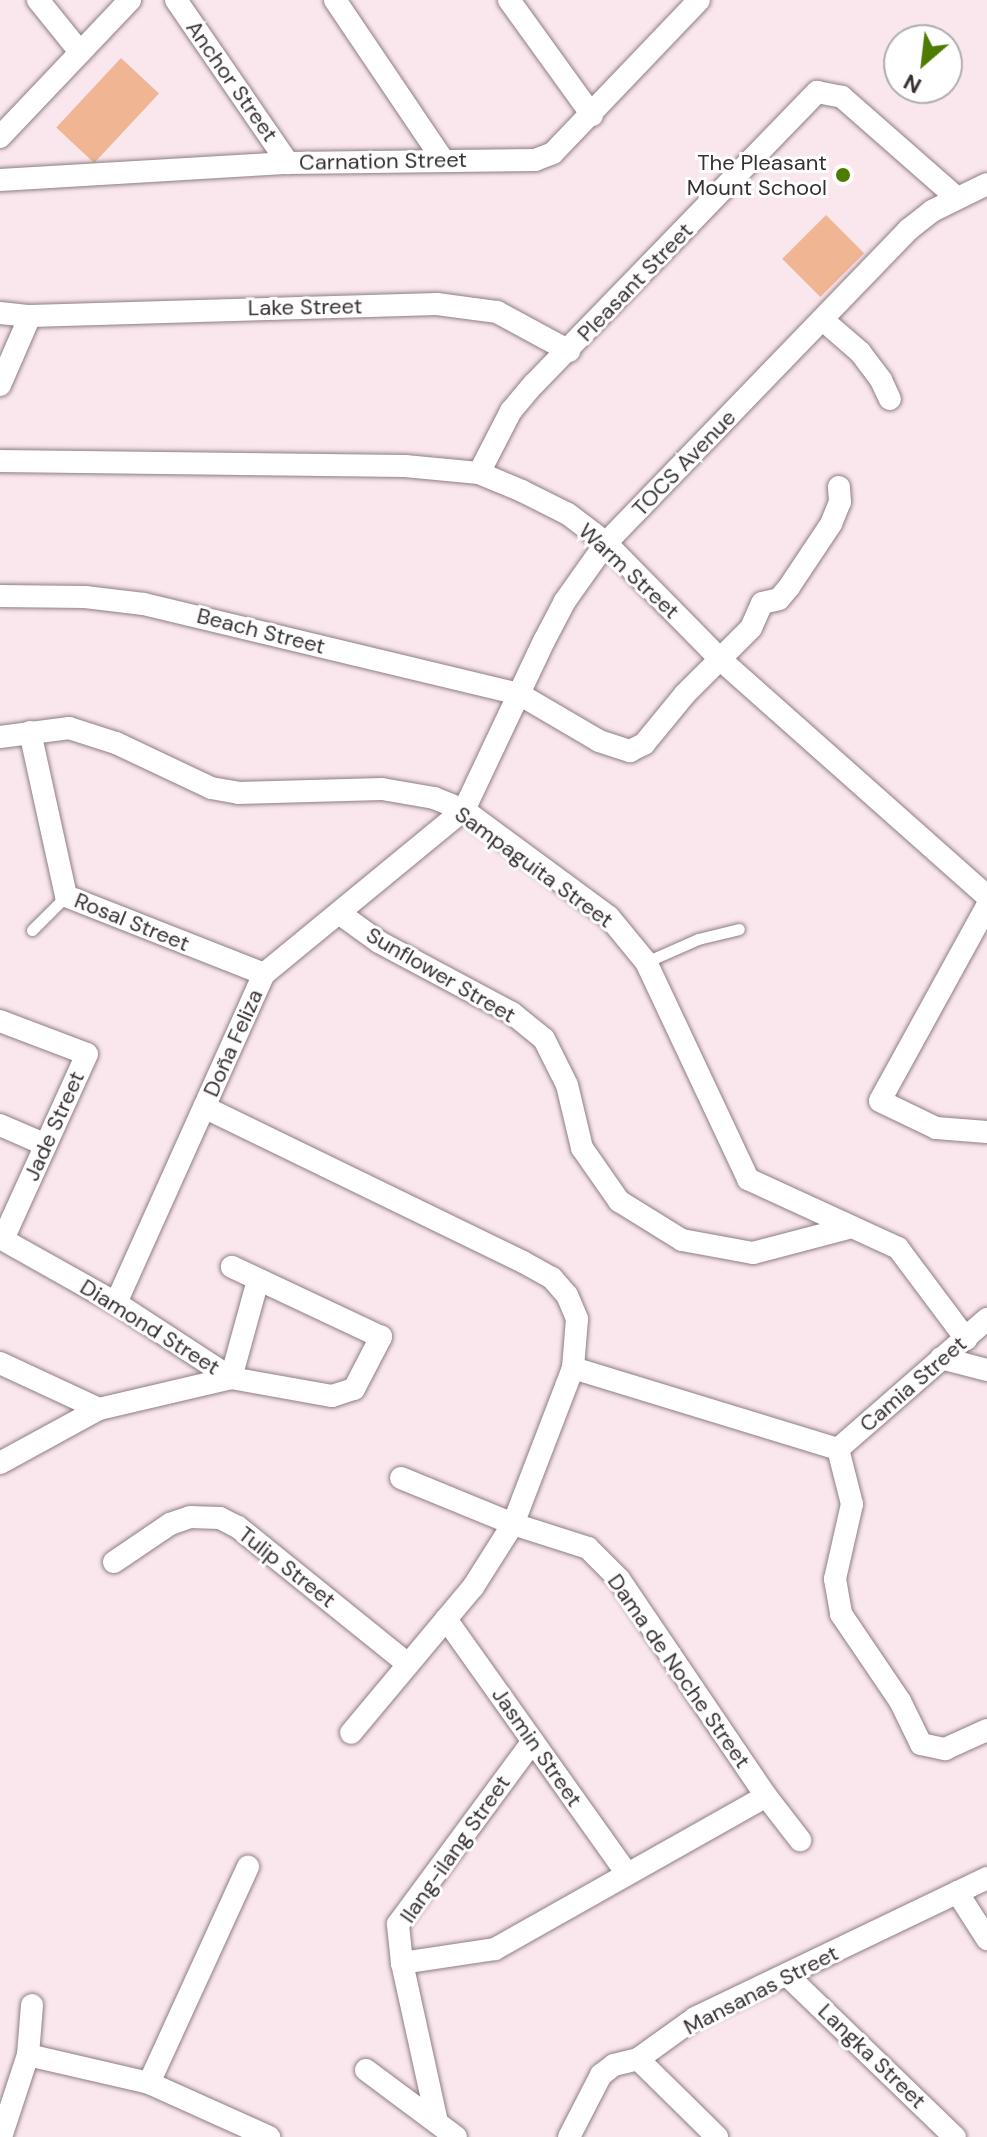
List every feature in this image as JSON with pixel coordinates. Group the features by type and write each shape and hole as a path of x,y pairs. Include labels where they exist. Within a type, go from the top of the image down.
{"street":[{"path":"38,0 80,52"},
{"path":"2,128 130,0"},
{"name":"Anchor Street","path":"176,0 288,163"},
{"path":"335,0 443,160"},
{"path":"509,0 592,115"},
{"name":"Carnation Street","path":"0,180 288,163 535,160 553,153 592,115 699,0"},
{"name":"Pleasant Street","path":"479,473 511,411 817,92 842,97 956,197"},
{"name":"TOCS Avenue","path":"464,810 565,601 606,543 908,230 956,197 987,184"},
{"name":"Lake Street","path":"0,313 30,316 437,304 497,312 569,351"},
{"path":"0,385 30,316"},
{"path":"823,320 860,352 881,380 890,399"},
{"name":"Warm Street","path":"0,461 405,466 479,473 568,514 606,543 721,660 987,896"},
{"path":"721,660 751,628 762,603 779,599 808,560 836,512 840,502 839,487"},
{"name":"Beach Street","path":"0,596 85,597 144,604 519,694 599,741 630,751 644,744 685,694 721,660"},
{"name":"Sampaguita Street","path":"0,737 69,728 90,734 211,788 238,793 382,789 434,798 464,810 609,917 646,962 748,1179 898,1248 966,1339"},
{"name":"Rosal Street","path":"30,732 66,896 264,974"},
{"name":"Doña Feliza","path":"116,1303 264,974 464,810"},
{"path":"987,906 880,1101 936,1128 987,1132"},
{"name":"Sunflower Street","path":"339,913 379,942 512,1013 544,1039 567,1085 582,1148 619,1201 682,1240 753,1253 852,1227"},
{"name":"Jade Street","path":"0,1021 87,1054 1,1238"},
{"path":"204,1107 552,1278 567,1295 577,1319 573,1368 513,1524 473,1587 351,1733"},
{"path":"0,1125 46,1145"},
{"name":"Diamond Street","path":"1,1238 116,1303 231,1378 332,1396 354,1389 381,1337 258,1280"},
{"path":"0,1463 99,1409 231,1378 258,1280 232,1267"},
{"name":"Camia Street","path":"838,1449 987,1319"},
{"path":"941,1358 987,1370"},
{"path":"0,1363 99,1409"},
{"path":"573,1368 838,1449 852,1504 835,1579 841,1614 900,1701 921,1744 945,1749 987,1730"},
{"name":"Dama de Noche Street","path":"401,1478 513,1524 588,1548 619,1579 766,1796 800,1840"},
{"name":"Tulip Street","path":"114,1562 170,1524 190,1517 220,1518 238,1527 408,1664"},
{"name":"Jasmin Street","path":"446,1619 627,1874"},
{"name":"Ilang-ilang Street","path":"437,2122 402,1963 398,1924 533,1741"},
{"path":"402,1963 495,1949 766,1796"},
{"path":"149,2083 248,1867"},
{"name":"Mansanas Street","path":"569,2137 601,2075 614,2065 638,2059 695,2018 987,1878"},
{"path":"957,1892 987,1939"},
{"name":"Langka Street","path":"788,1976 955,2137"},
{"path":"1,2137 28,2055 32,2005"},
{"path":"28,2055 149,2083 269,2137"},
{"path":"638,2059 717,2137"},
{"path":"366,2070 456,2137"}],"lane":[{"path":"32,930 66,896"},
{"path":"646,962 698,939 739,929"}],"shaded area":[{"path":"121,58 159,93 94,163 56,127"},
{"path":"826,215 864,253 820,297 782,259"}],"place":[{"name":"The Pleasant Mount School","path":"843,175"}]}
